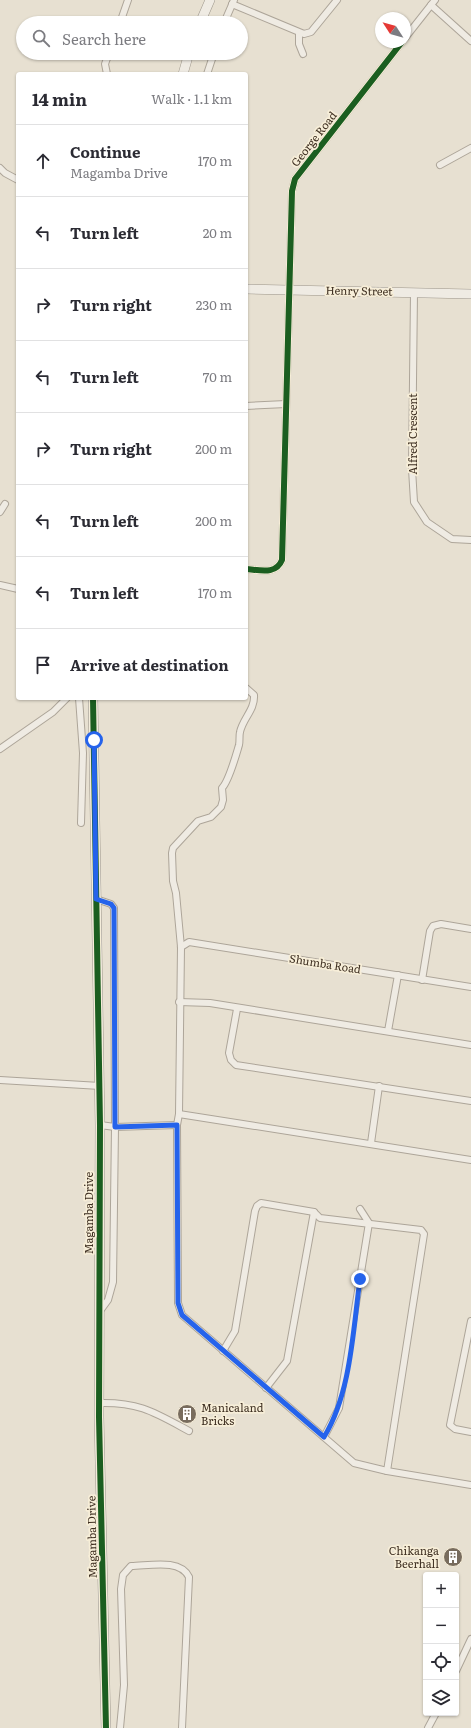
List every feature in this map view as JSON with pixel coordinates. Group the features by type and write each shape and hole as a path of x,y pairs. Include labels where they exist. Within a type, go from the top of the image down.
{"street":[{"path":"122,16 128,0"},
{"path":"203,16 210,0"},
{"path":"227,16 233,2 304,34 311,32 337,0"},
{"path":"411,30 433,2 471,41"},
{"path":"299,33 299,44 303,54"},
{"name":"George Road","path":"248,569 271,570 279,566 282,560 292,190 295,179 397,48"},
{"path":"106,60 105,64 107,72"},
{"path":"184,72 188,60"},
{"path":"209,72 212,60"},
{"path":"440,165 471,148"},
{"path":"0,168 5,173 16,179"},
{"name":"Henry Street","path":"248,289 471,294"},
{"name":"Alfred Crescent","path":"414,292 412,469 414,502 428,522 452,539 471,540"},
{"path":"248,406 286,404"},
{"path":"0,512 5,504"},
{"path":"0,586 16,589"},
{"path":"248,690 254,695 253,707 240,731 239,743 233,758 231,771 222,788 223,800 220,807 211,817 198,821 172,848 171,866 176,893 181,947 179,1114 177,1125 178,1303 182,1315 354,1463 387,1471 471,1485"},
{"path":"0,749 53,712 65,700"},
{"path":"79,700 83,753 83,807 81,823"},
{"name":"Magamba Drive","path":"93,700 100,1086 99,1402 106,1728"},
{"path":"96,899 111,904 114,908 115,1127 113,1282 108,1300 99,1313"},
{"path":"422,980 430,931 433,926 441,924 471,929"},
{"name":"Shumba Road","path":"181,947 189,942 422,980 471,986"},
{"path":"388,1031 398,975"},
{"path":"180,1002 210,1003 471,1045"},
{"path":"237,1008 229,1053 231,1060 236,1065 471,1101"},
{"path":"0,1080 100,1086"},
{"path":"370,1143 379,1086"},
{"path":"179,1114 471,1160"},
{"path":"100,1124 115,1127 177,1125"},
{"path":"223,1350 235,1331 257,1206 261,1203 314,1212 320,1218 416,1228 421,1230 424,1234 387,1471"},
{"path":"324,1437 339,1408 350,1351 369,1223 360,1209"},
{"path":"266,1388 287,1361 314,1212"},
{"path":"471,1321 450,1424 455,1429 471,1432"},
{"path":"99,1402 122,1402 151,1410 189,1431"},
{"path":"120,1728 124,1685 121,1589 124,1574 131,1566 176,1565 187,1572 189,1577 182,1728"},
{"path":"459,1665 471,1639"},
{"path":"428,1728 434,1716"}],"cycle path":[{"path":"248,569 262,571 272,570 276,568 282,560 292,191 295,179 397,48"},
{"path":"93,700 100,1125 99,1417 106,1728"}],"place":[{"name":"Manicaland Bricks","path":"187,1414"},
{"name":"Chikanga Beerhall","path":"453,1557"}],"route":[{"path":"94,740 96,899 111,904 114,908 115,1127 177,1125 178,1303 182,1315 324,1437 339,1408 350,1351 360,1279"}]}
